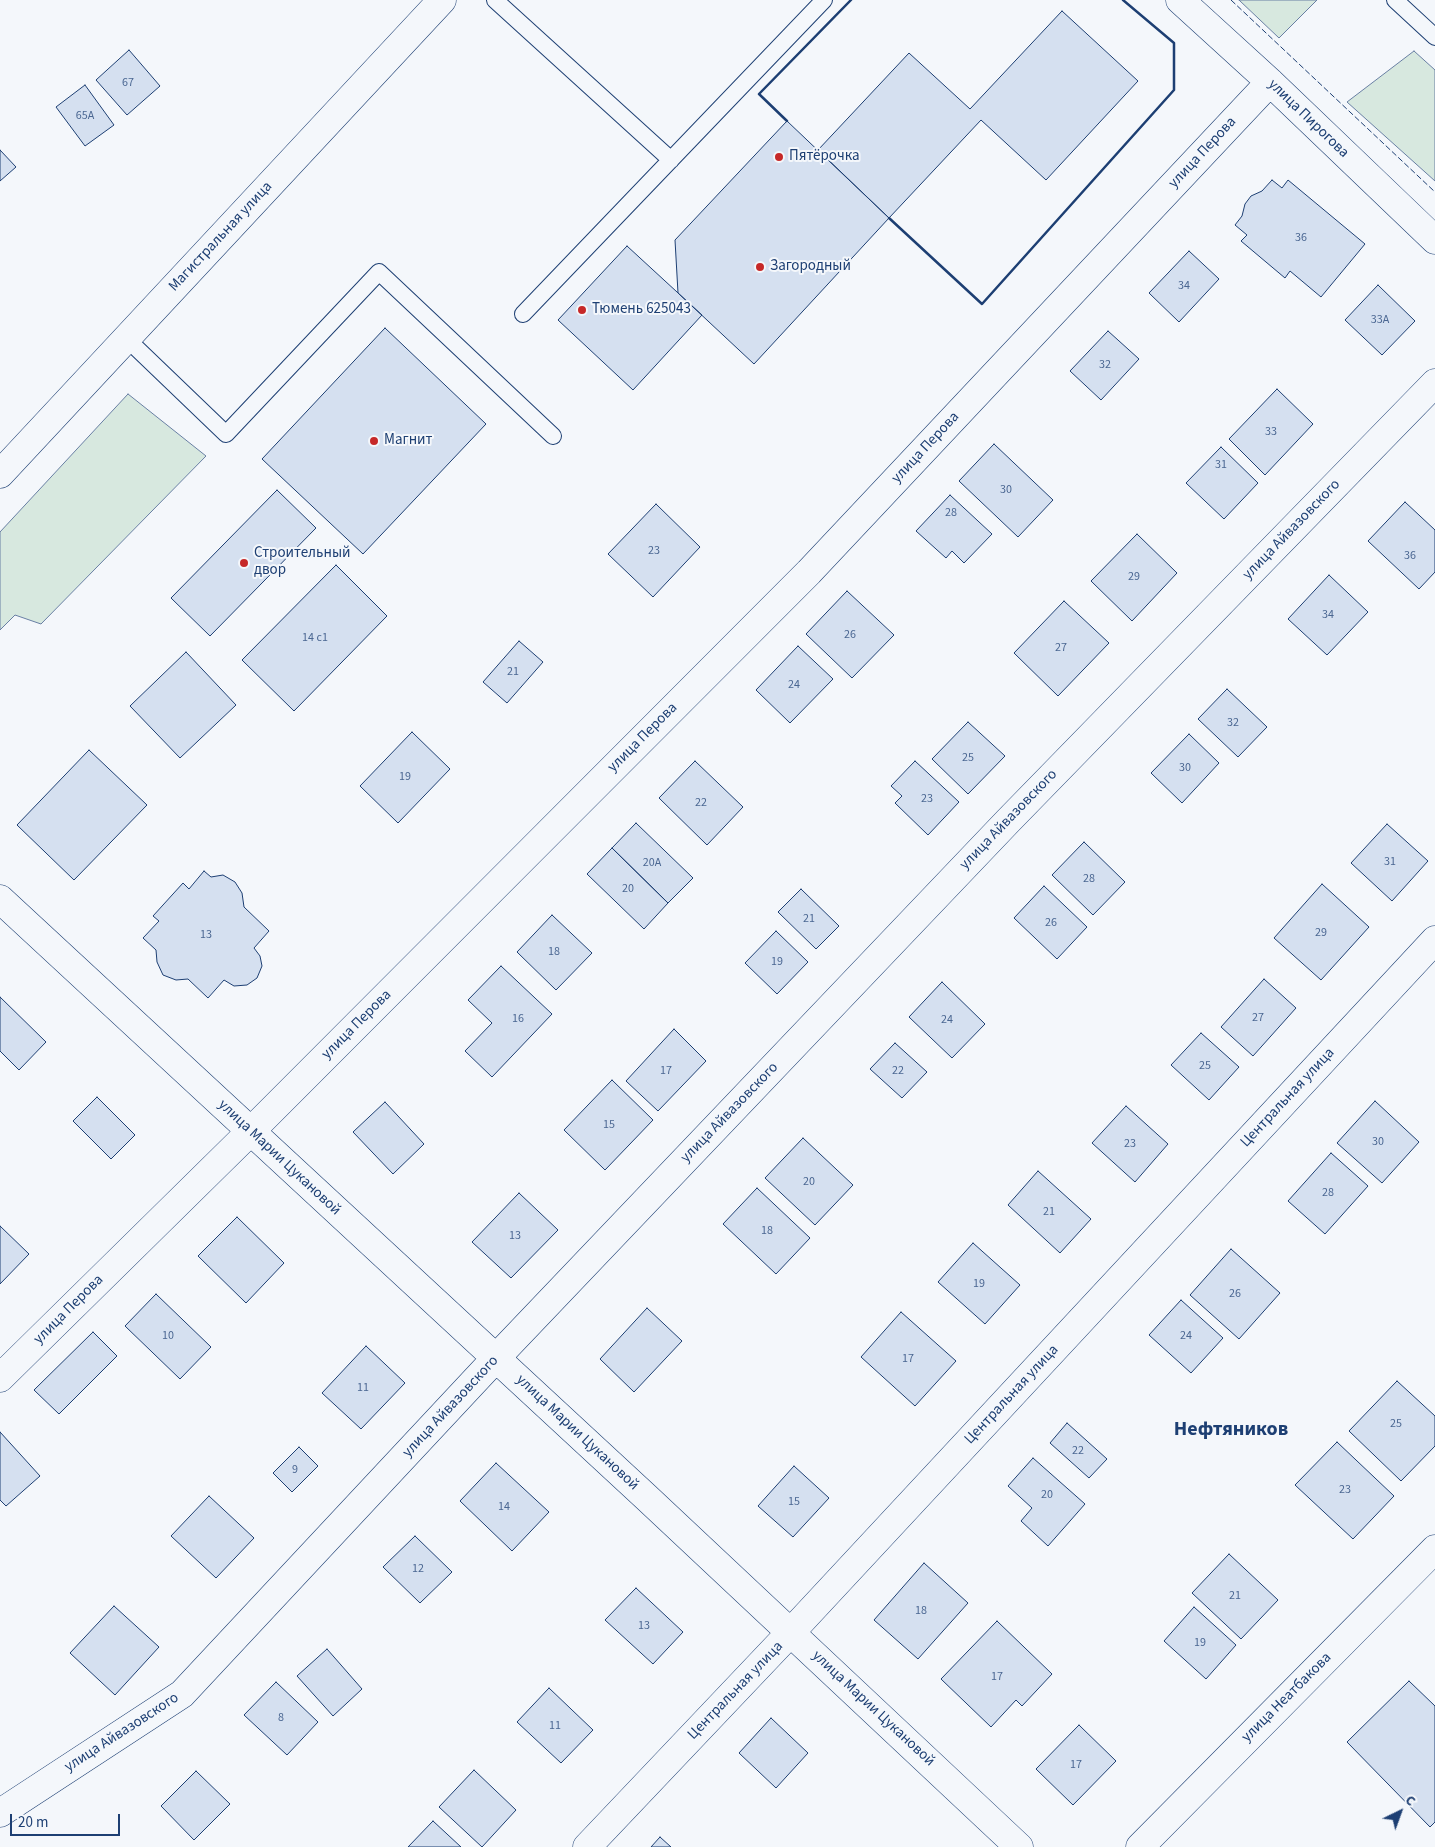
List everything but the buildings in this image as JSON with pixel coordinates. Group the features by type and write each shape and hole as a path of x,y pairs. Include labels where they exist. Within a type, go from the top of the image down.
{"street":[{"name":"Магистральная улица","path":"0,474 442,0"},
{"name":"улица Пирогова","path":"1180,0 1270,82 1435,240"},
{"name":"улица Перова","path":"0,1378 251,1131 809,572 1270,82"},
{"name":"улица Айвазовского","path":"0,1813 182,1694 496,1358 1001,828 1435,383"},
{"name":"улица Марии Цукановой","path":"0,900 791,1632 1019,1847"},
{"name":"Центральная улица","path":"587,1847 791,1632 1435,940"},
{"name":"улица Неатбакова","path":"1140,1847 1435,1549"}],"lane":[{"path":"495,0 671,160"},
{"path":"523,314 824,0"},
{"path":"1395,0 1435,37"},
{"path":"126,338 226,434 379,272 553,436"}],"shaded area":[{"path":"1239,0 1317,0 1279,38"},
{"path":"1414,51 1435,70 1435,181 1347,102"},
{"path":"128,394 206,456 41,624 15,615 0,630 0,532"}],"fence":[{"path":"1231,0 1435,192"}],"wall":[{"path":"787,121 759,94 851,0"},
{"path":"889,218 982,304 1174,90 1174,43 1123,0"}],"place":[{"name":"Пятёрочка","path":"779,157"},
{"name":"Загородный","path":"760,267"},
{"name":"Тюмень 625043","path":"582,310"},
{"name":"Магнит","path":"374,441"},
{"name":"Строительный двор","path":"244,563"}],"district":[{"name":"Нефтяников","path":"1231,1431"}]}
